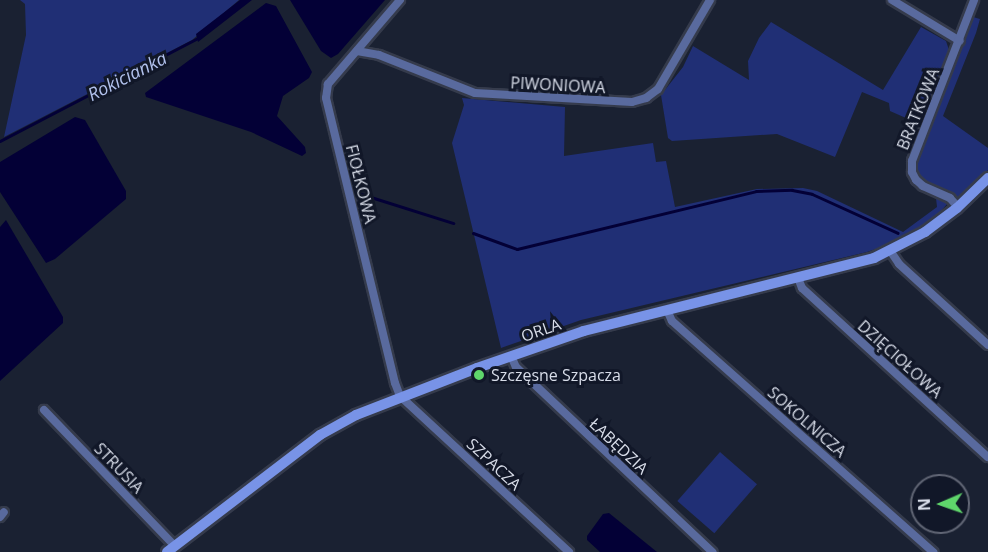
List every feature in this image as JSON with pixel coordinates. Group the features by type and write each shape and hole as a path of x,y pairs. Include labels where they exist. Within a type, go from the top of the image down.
{"street":[{"name":"FIOŁKOWA","path":"399,0 328,84 326,98 400,396"},
{"name":"PIWONIOWA","path":"357,51 379,56 474,93 632,102 646,98 658,89 710,0"},
{"path":"892,0 960,41"},
{"name":"BRATKOWA","path":"957,208 950,198 923,186 912,172 912,161 974,0"},
{"name":"ORLA","path":"171,549 320,435 356,415 400,396 584,332 891,252 925,232 957,208 988,178"},
{"path":"891,252 899,264 988,345"},
{"name":"DZIĘCIOŁOWA","path":"798,278 802,288 988,457"},
{"name":"SOKOLNICZA","path":"667,310 672,321 933,552"},
{"name":"ŁABĘDZIA","path":"511,356 516,367 712,552"},
{"name":"SZPACZA","path":"400,396 569,552"},
{"name":"STRUSIA","path":"44,410 171,549"}],"shaded area":[{"path":"20,0 239,0 192,40 4,137 26,35 25,4"},
{"path":"240,0 252,0 198,42 196,34"},
{"path":"290,0 385,0 338,54 331,58 321,51"},
{"path":"266,3 276,6 312,72 309,78 283,96 277,116 305,147 306,153 302,156 251,132 146,97 145,93"},
{"path":"973,17 980,19 976,33 943,116 988,148 988,170 962,197 957,198 917,177 915,168"},
{"path":"771,22 883,90 921,27 946,41 950,53 925,116 919,112 915,122 890,111 889,103 862,92 835,157 777,134 672,141 668,138 661,95 683,67 693,46 749,80 748,61 759,38"},
{"path":"462,98 565,107 564,156 653,143 656,162 666,161 675,207 757,189 803,188 817,191 903,232 937,207 936,198 948,203 933,220 890,244 867,252 581,320 501,348 452,143 464,105"},
{"path":"75,117 85,120 126,191 126,199 55,259 46,263 0,192 0,162"},
{"path":"6,220 63,317 63,323 0,381 0,227"},
{"path":"720,452 757,484 714,533 677,501"},
{"path":"609,513 657,552 600,552 587,540 587,536 603,514"}],"waterway":[{"name":"Rokicianka","path":"0,141 198,38"},
{"path":"473,233 517,249 756,191 792,190 812,194 898,233"},
{"path":"358,193 453,223"}],"place":[{"name":"Szczęsne Szpacza","path":"479,375"}]}
